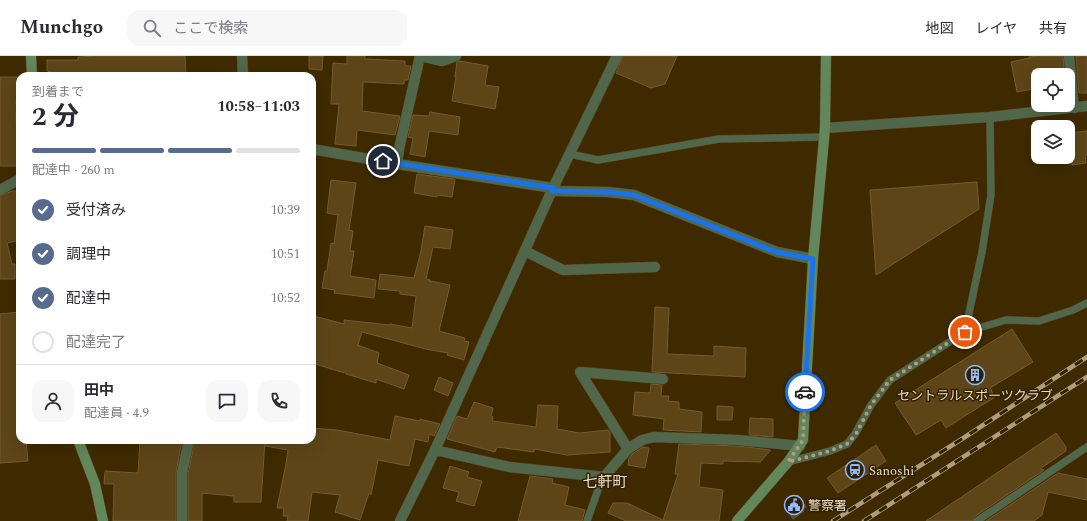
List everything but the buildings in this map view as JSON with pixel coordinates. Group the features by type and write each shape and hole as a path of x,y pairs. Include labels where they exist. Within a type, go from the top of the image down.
{"street":[{"path":"31,56 32,72"},
{"path":"242,56 243,72"},
{"path":"397,164 420,56 442,61 456,56"},
{"path":"400,521 435,450 553,190 617,56"},
{"path":"737,521 788,462 803,440 813,259 824,133 826,56"},
{"path":"1069,56 1070,68"},
{"path":"1075,108 1087,106"},
{"path":"824,133 1037,112"},
{"path":"316,150 553,190 608,192 634,195 776,252 813,259"},
{"path":"0,190 16,181"},
{"path":"525,251 563,270 655,267"},
{"path":"628,449 580,372 663,379"},
{"path":"435,450 509,467 604,477 628,449 642,440 654,437 738,440 800,446"},
{"path":"80,444 95,484 103,521"},
{"path":"182,521 182,473 187,444"}],"lane":[{"path":"965,332 982,252 991,195 990,117"},
{"path":"570,154 598,160 719,139 824,133"},
{"path":"788,462 830,451 847,444 856,434 871,405 890,380 965,332 1006,320 1039,321 1073,310 1087,303"},
{"path":"977,521 1087,447"},
{"path":"587,521 604,477"}],"railway":[{"path":"833,521 1087,357"},
{"path":"864,521 1087,377"}],"way so far":[{"path":"805,392 803,440 788,462 830,451 847,444 856,434 871,405 890,380 965,332"}],"place":[{"name":"セントラルスポーツクラブ","path":"975,375"},
{"name":"Sanoshi","path":"855,470"},
{"name":"警察署","path":"794,505"}],"district":[{"name":"七軒町","path":"605,482"}],"route":[{"path":"383,161 553,188 552,191 608,192 634,195 776,252 813,259 805,392"}]}
